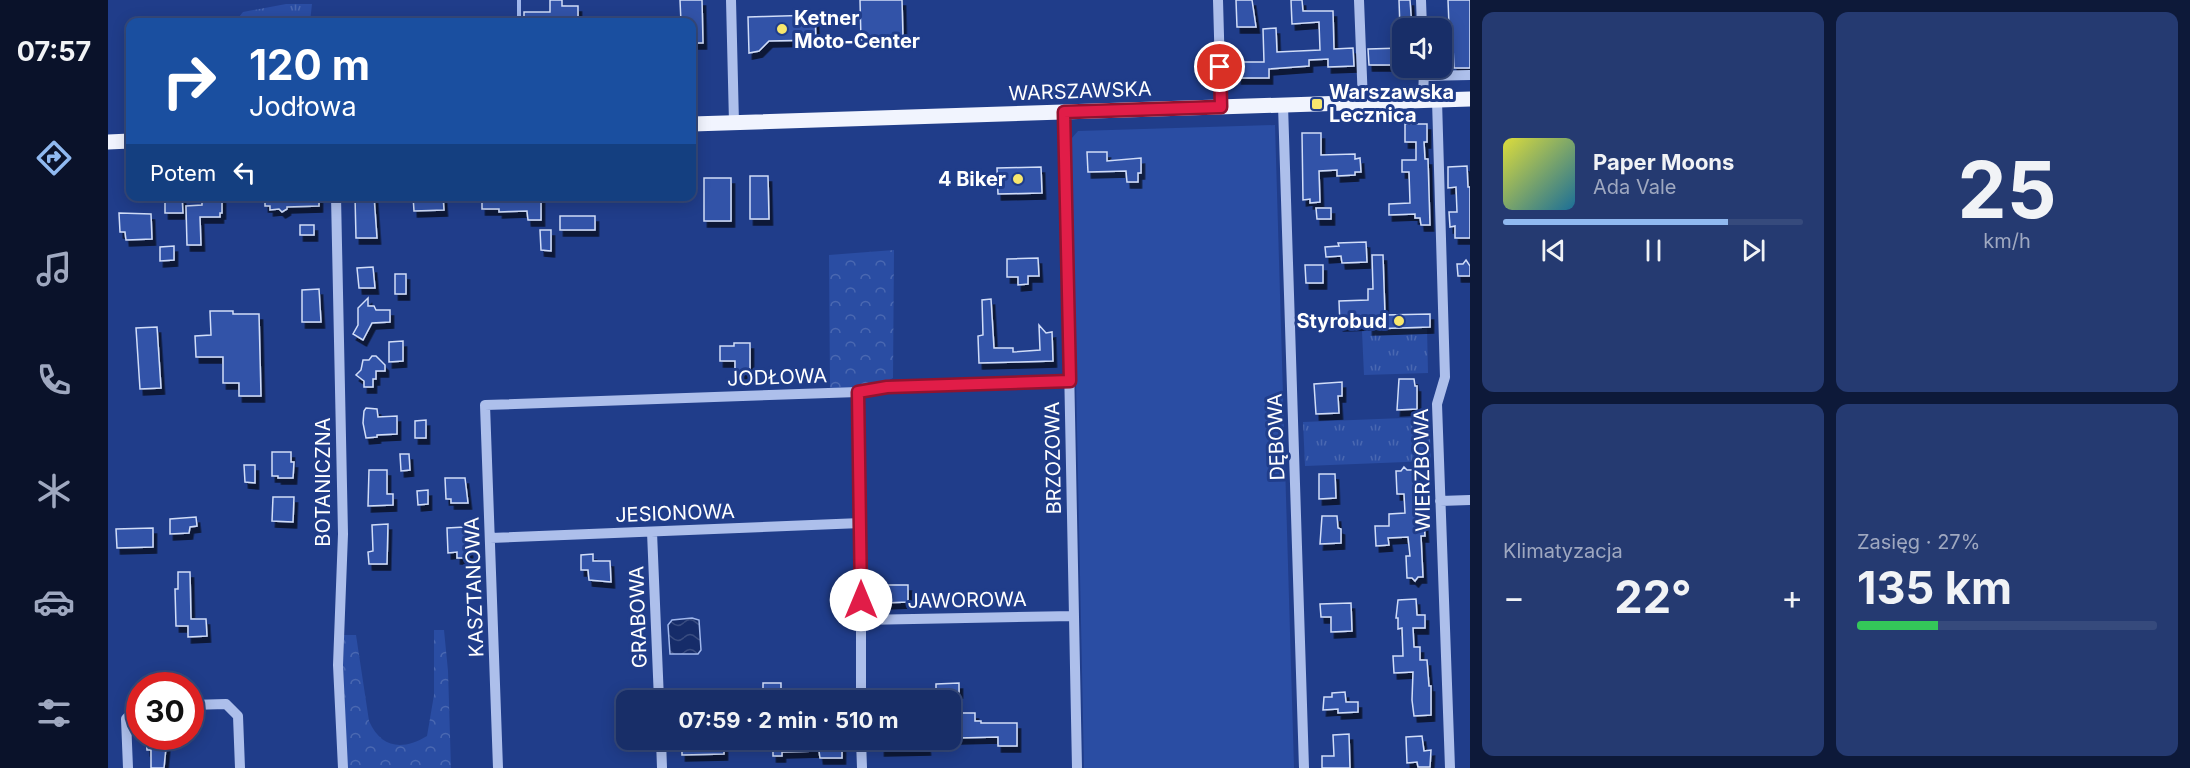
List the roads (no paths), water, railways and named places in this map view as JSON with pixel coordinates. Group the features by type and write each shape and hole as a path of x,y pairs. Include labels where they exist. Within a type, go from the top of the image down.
{"main road":[{"name":"WARSZAWSKA","path":"696,124 1470,99"},
{"path":"108,142 126,141"}],"street":[{"path":"731,0 734,123"},
{"path":"1218,0 1221,107"},
{"path":"1359,0 1363,103"},
{"path":"1421,0 1422,18"},
{"path":"1452,74 1470,75"},
{"name":"WIERZBOWA","path":"1424,78 1430,101 1445,377 1437,404 1450,768"},
{"name":"DĘBOWA","path":"1283,105 1304,768"},
{"name":"BRZOZOWA","path":"1064,112 1077,768"},
{"name":"BOTANICZNA","path":"336,201 343,534 338,664 343,768"},
{"name":"JODŁOWA","path":"485,405 858,392 887,387 1070,381"},
{"path":"858,392 861,690"},
{"name":"KASZTANOWA","path":"485,405 498,768"},
{"path":"1440,501 1470,500"},
{"name":"JESIONOWA","path":"490,538 861,523"},
{"name":"GRABOWA","path":"652,532 659,690"},
{"name":"JAWOROWA","path":"861,620 1074,616"},
{"path":"204,705 226,704 238,716 240,768"},
{"path":"127,750 128,768"},
{"path":"661,750 662,768"},
{"path":"861,750 862,768"}],"water":[{"path":"692,618 699,620 701,650 698,654 670,654 668,625 672,620"}],"waterway":[{"path":"519,0 519,18"}],"place":[{"name":"Ketner Moto-Center","path":"782,29"},
{"name":"Warszawska Lecznica","path":"1317,104"},
{"name":"4 Biker","path":"1018,179"},
{"name":"Styrobud","path":"1399,321"}]}
